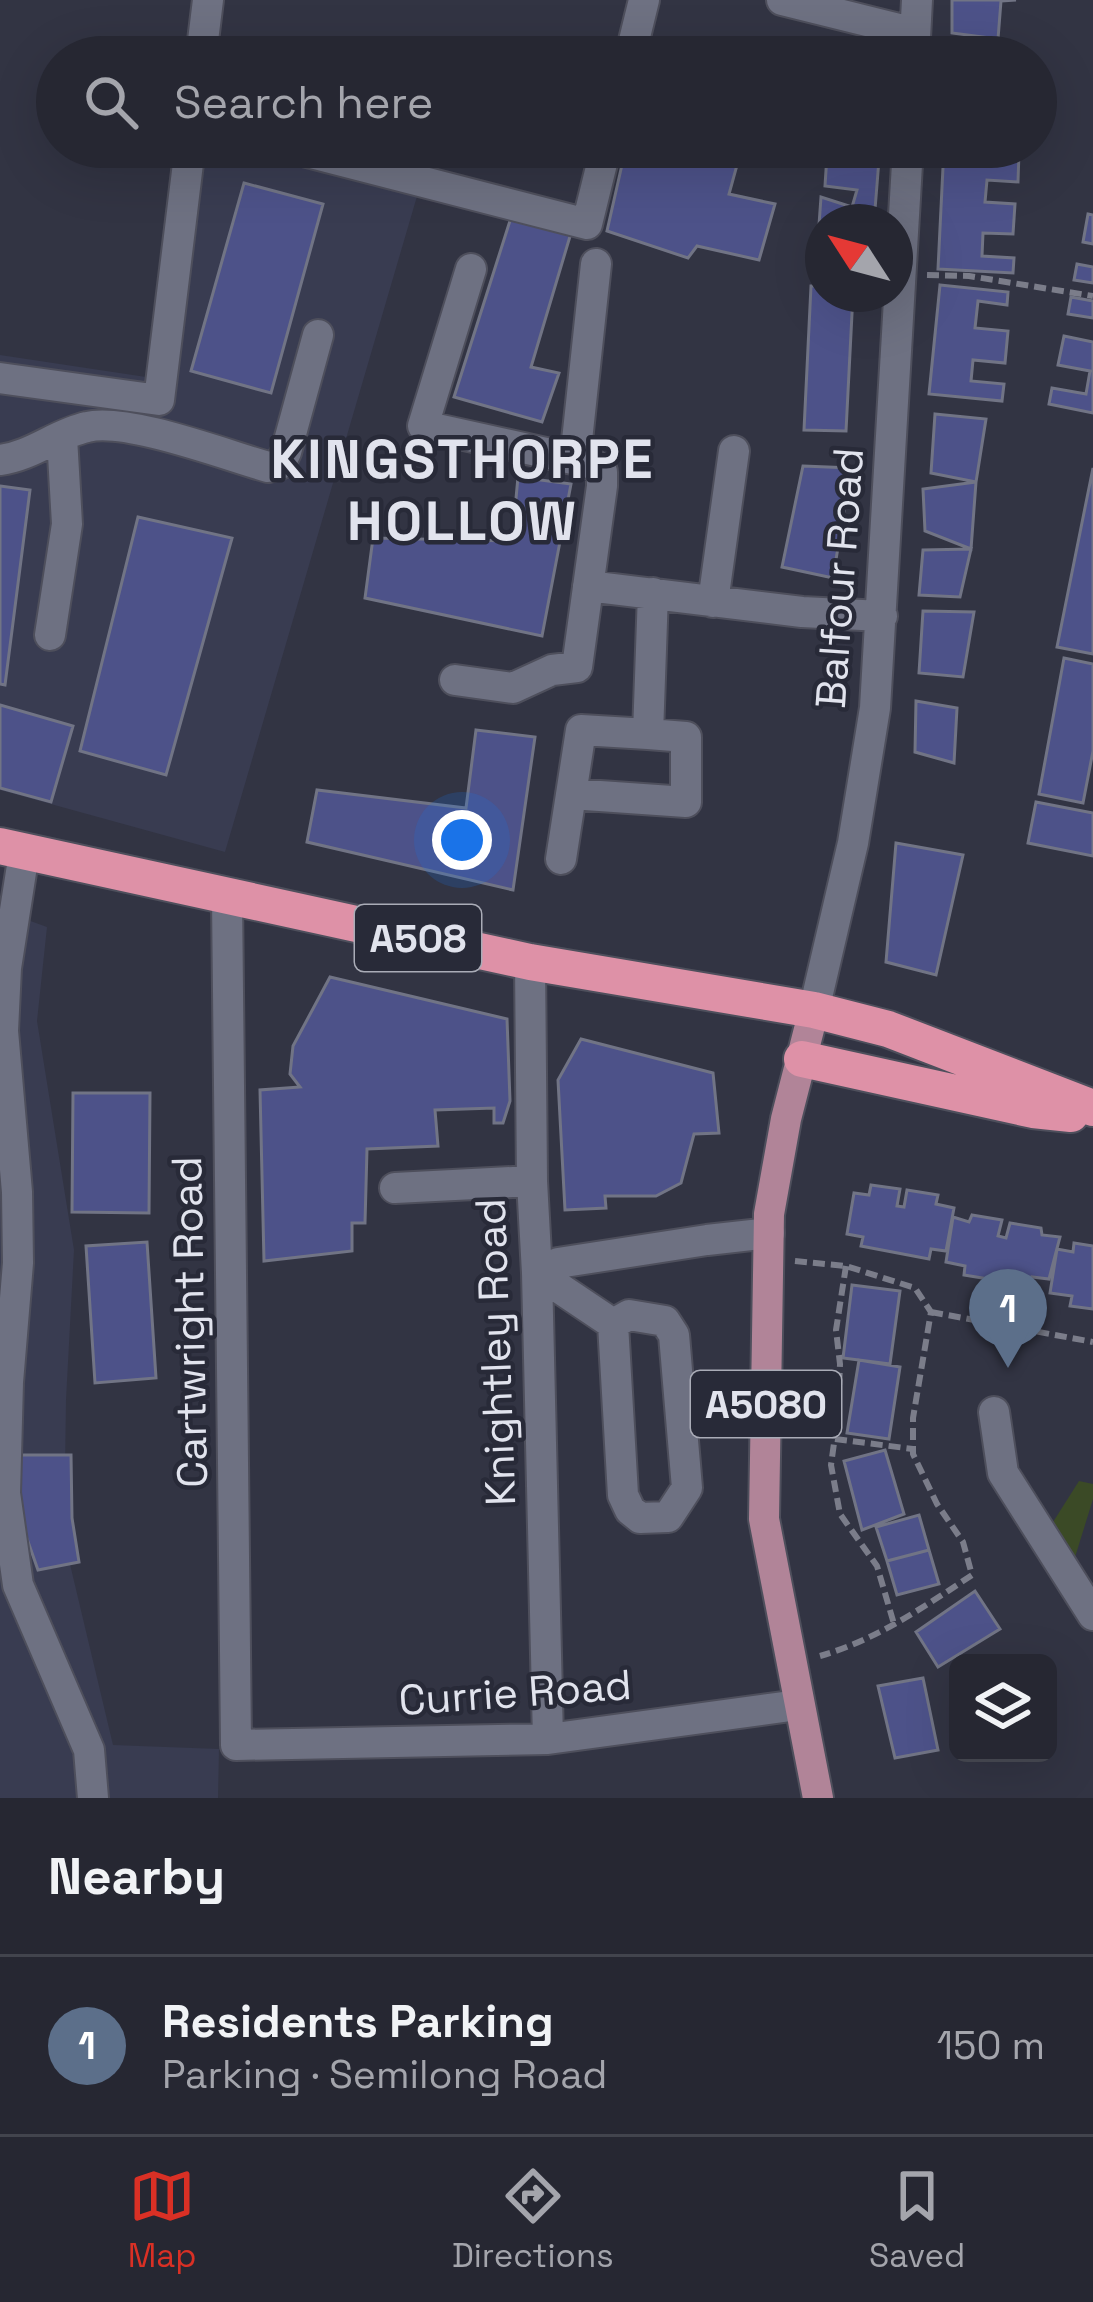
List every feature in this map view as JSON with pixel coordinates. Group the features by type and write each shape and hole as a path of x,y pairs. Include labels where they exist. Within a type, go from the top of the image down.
{"highway":[{"name":"A508","path":"12,849 530,962 814,1010 888,1029 1093,1112"},
{"name":"A508","path":"802,1059 1033,1110 1093,1112"}],"main road":[{"name":"A5080","path":"814,1010 786,1119 769,1214 764,1519 818,1798"}],"street":[{"path":"204,36 208,0"},
{"path":"635,36 644,0"},
{"path":"782,0 888,36"},
{"path":"915,36 917,0"},
{"path":"0,378 159,400 187,168"},
{"path":"369,168 587,224 602,168"},
{"name":"Balfour Road","path":"904,204 907,168"},
{"path":"575,459 596,264"},
{"path":"455,680 513,688 552,670 578,667 602,472 591,463 423,426 471,269"},
{"name":"Balfour Road","path":"814,1010 853,843 875,708 898,312"},
{"path":"0,460 88,426 128,427 268,467 280,464 318,335"},
{"path":"50,635 67,524 62,437"},
{"path":"713,602 734,451"},
{"path":"588,586 802,612 882,616"},
{"path":"648,734 653,593"},
{"path":"561,860 571,794 581,730 686,737 686,802 571,794"},
{"path":"12,849 3,1031 18,1263 3,1436 5,1493 18,1585 89,1750 93,1798"},
{"name":"Cartwright Road","path":"226,897 236,1745"},
{"name":"Knightley Road","path":"530,962 548,1739"},
{"path":"395,1188 532,1181"},
{"path":"536,1273 558,1263 707,1240 768,1245"},
{"path":"536,1273 613,1324"},
{"path":"629,1315 665,1321 674,1335 687,1488 668,1517 640,1518 623,1495 613,1324 629,1315"},
{"path":"994,1412 1003,1473 1093,1615"},
{"name":"Currie Road","path":"236,1745 548,1739 798,1706"}],"path":[{"path":"913,275 969,276 1093,296"},
{"path":"768,1245 915,1288 931,1312 913,1418 913,1449 937,1504 963,1542 972,1575 850,1647 790,1664"},
{"path":"846,1266 836,1330 840,1364 831,1465 840,1514 878,1566 894,1624"},
{"path":"931,1312 1093,1342"},
{"path":"835,1438 913,1449"}],"shaded area":[{"path":"171,168 348,168 420,186 225,852 0,790 0,355 146,377"},
{"path":"0,910 47,927 37,1021 74,1250 64,1539 113,1745 219,1749 218,1798 0,1798"}],"green space":[{"path":"1079,1481 1093,1484 1093,1499 1072,1567 1048,1530"}],"building":[{"path":"952,0 1016,0 1001,1 998,36 952,33"},
{"path":"621,168 736,168 729,194 775,204 759,260 697,246 688,258 607,231"},
{"path":"826,168 878,168 875,204 853,204 857,190 825,186"},
{"path":"943,168 1018,168 1018,182 987,180 985,202 1015,204 1013,234 983,233 982,256 1014,258 1013,273 938,269"},
{"path":"244,183 323,204 271,393 191,371"},
{"path":"515,205 571,233 531,367 559,373 542,422 454,397"},
{"path":"1088,214 1093,215 1093,244 1083,242"},
{"path":"1077,264 1093,267 1093,283 1074,280"},
{"path":"940,285 1008,292 1007,305 978,301 975,328 1008,331 1005,363 973,360 971,381 1004,384 1002,401 929,394"},
{"path":"1071,297 1093,301 1093,318 1068,314"},
{"path":"810,312 852,312 846,431 804,430"},
{"path":"1064,336 1093,342 1093,413 1049,404 1052,388 1086,394 1090,371 1058,365"},
{"path":"935,414 986,419 976,482 931,473"},
{"path":"803,466 851,468 833,578 782,567"},
{"path":"1093,468 1093,654 1057,647"},
{"path":"518,477 571,484 542,636 365,598 373,538 512,541"},
{"path":"976,482 971,549 925,531 923,489"},
{"path":"0,486 30,490 5,685 0,684"},
{"path":"138,517 232,538 166,775 80,751"},
{"path":"971,549 960,597 919,595 923,550"},
{"path":"923,611 974,612 963,677 919,673"},
{"path":"1064,658 1093,664 1093,751 1083,803 1039,794"},
{"path":"916,701 957,708 954,763 915,752"},
{"path":"0,705 73,726 51,802 0,788"},
{"path":"476,730 535,737 513,890 307,842 317,790 466,808"},
{"path":"1036,802 1093,813 1093,856 1028,843"},
{"path":"896,843 963,855 936,975 886,962"},
{"path":"330,977 507,1019 510,1101 503,1123 494,1123 494,1108 435,1110 438,1146 367,1149 365,1223 352,1223 352,1251 264,1261 260,1090 300,1087 290,1074 293,1046"},
{"path":"581,1039 713,1073 719,1133 694,1134 681,1183 656,1196 605,1196 606,1208 565,1210 558,1080"},
{"path":"73,1093 150,1093 149,1213 72,1212"},
{"path":"871,1185 900,1189 897,1206 904,1207 907,1190 938,1195 936,1204 954,1208 946,1251 931,1249 929,1259 861,1246 863,1237 847,1234 854,1193 869,1195"},
{"path":"972,1215 1002,1220 998,1236 1006,1238 1010,1223 1060,1237 1049,1279 1032,1277 1031,1286 964,1275 965,1266 946,1262 953,1217 969,1222"},
{"path":"147,1242 156,1378 95,1383 86,1246"},
{"path":"1074,1243 1093,1246 1093,1309 1070,1306 1072,1296 1050,1293 1057,1249 1073,1252"},
{"path":"852,1285 900,1291 890,1364 843,1358"},
{"path":"859,1360 900,1367 889,1439 847,1433"},
{"path":"885,1450 904,1514 862,1530 844,1461"},
{"path":"18,1455 71,1455 72,1518 79,1562 38,1570 19,1516"},
{"path":"919,1515 929,1550 887,1561 876,1527"},
{"path":"929,1550 939,1584 897,1595 887,1561"},
{"path":"975,1591 1000,1629 959,1654 949,1654 949,1660 938,1667 916,1632"},
{"path":"923,1678 938,1750 895,1758 878,1686"}],"place":[{"name":"Residents Parking","path":"1008,1368"}],"district":[{"name":"KINGSTHORPE HOLLOW","path":"463,490"}]}
